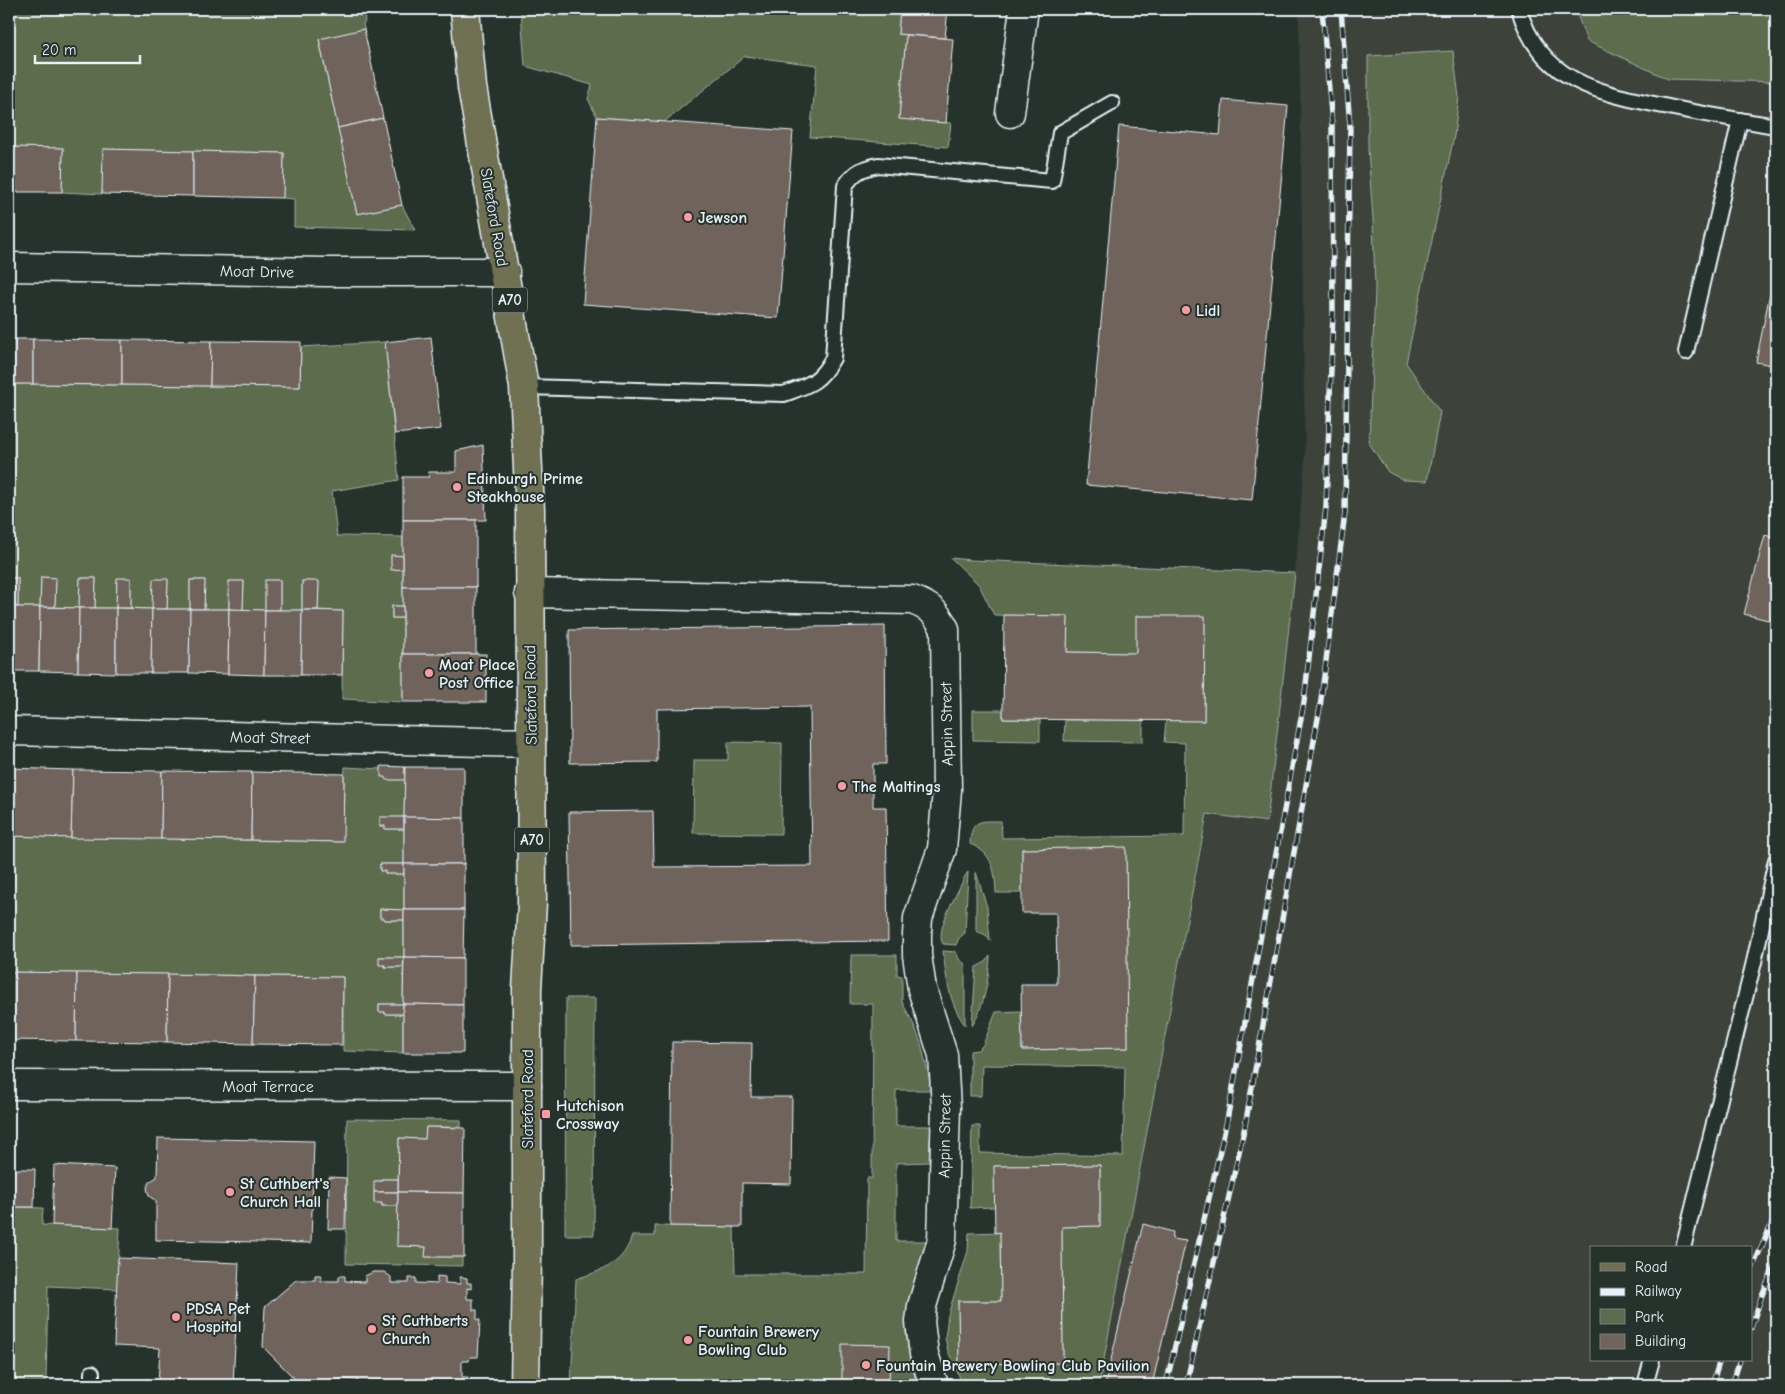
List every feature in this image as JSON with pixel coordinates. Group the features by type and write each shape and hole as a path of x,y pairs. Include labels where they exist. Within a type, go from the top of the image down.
{"main road":[{"name":"Slateford Road","path":"465,9 472,87 524,387 530,510 532,903 527,989 525,1385"}],"street":[{"path":"1010,113 1024,9"},
{"name":"Moat Drive","path":"9,267 335,272 505,272"},
{"name":"Appin Street","path":"529,593 912,600 927,605 937,615 945,629 947,790 942,849 918,918 916,956 922,989 943,1055 946,1108 942,1240 922,1306 920,1322 924,1354 934,1385"},
{"name":"Moat Street","path":"9,731 531,743"},
{"name":"Moat Terrace","path":"9,1085 527,1086"}],"lane":[{"path":"1519,9 1529,35 1544,55 1558,69 1594,90 1617,97 1776,126"},
{"path":"524,387 784,394 806,386 824,373 833,358 845,186 852,175 862,169 878,165 1052,181 1060,133 1112,104"},
{"path":"1686,352 1740,120"},
{"path":"1683,1246 1754,962 1776,860"},
{"path":"1645,1385 1651,1362"}],"shaded area":[{"path":"1299,9 1776,9 1776,1385 1099,1385 1208,813 1267,821 1295,573 1305,460"}],"green space":[{"path":"9,9 320,9 364,13 364,29 319,40 357,214 402,205 415,230 294,227 294,199 283,198 284,153 104,149 102,194 62,192 63,148 9,147"},
{"path":"571,9 900,9 898,34 906,35 899,118 951,123 948,147 810,137 817,65 745,56 664,122 597,117 588,99 592,85 525,66 521,12"},
{"path":"1575,9 1763,9 1776,15 1776,82 1668,79 1587,41"},
{"path":"1453,51 1459,97 1454,136 1406,363 1440,412 1427,481 1403,480 1388,472 1369,443 1375,289 1368,149 1368,56"},
{"path":"385,342 399,480 332,491 337,536 403,537 403,556 391,556 392,570 403,569 403,606 392,606 392,618 403,618 403,702 342,699 343,611 318,610 319,582 302,581 302,610 280,610 280,580 266,581 265,610 243,610 244,582 229,581 229,609 204,609 205,580 190,580 190,609 167,609 168,580 152,609 131,608 131,579 117,579 116,608 95,608 96,578 80,578 79,608 55,607 56,578 41,577 40,607 18,607 18,578 9,578 9,384 300,387 301,347"},
{"path":"951,558 1295,573 1267,822 1207,814 1099,1385 963,1385 948,1351 945,1338 948,1315 968,1251 969,1233 1000,1232 1001,1301 958,1301 959,1364 1063,1363 1062,1227 1100,1226 1100,1165 995,1166 995,1207 970,1208 972,1126 980,1126 980,1153 1123,1156 1125,1067 982,1065 981,1096 970,1096 970,1051 978,1050 983,1045 996,1012 1021,1011 1022,1050 1128,1048 1126,848 1022,849 1022,893 996,893 995,877 991,864 984,852 970,844 971,836 972,830 978,823 1001,821 1002,838 1184,836 1185,743 1164,742 1166,720 1204,720 1205,617 1137,616 1136,653 1067,652 1068,616 994,615 979,585"},
{"path":"973,710 1003,710 1003,719 1040,720 1040,741 973,740"},
{"path":"1065,720 1143,720 1143,742 1064,741"},
{"path":"728,742 782,743 781,834 693,833 694,760 728,760"},
{"path":"345,767 381,769 386,777 405,780 404,817 380,818 380,826 385,826 386,829 404,829 404,864 380,864 380,871 385,871 385,874 404,874 404,910 380,909 380,917 385,920 404,920 404,957 379,957 385,967 403,967 403,1004 379,1004 379,1012 403,1014 403,1053 343,1051 343,977 9,972 9,836 342,842"},
{"path":"968,872 965,933 959,938 956,945 943,944 941,938 944,920"},
{"path":"976,872 987,907 990,941 986,935 976,931"},
{"path":"943,951 956,952 959,959 965,964 965,1025 952,999"},
{"path":"851,955 897,955 897,975 902,976 902,1002 921,1043 932,1090 896,1090 896,1126 931,1126 929,1162 896,1163 896,1241 926,1241 921,1267 909,1303 906,1332 917,1385 571,1385 576,1279 611,1265 623,1254 632,1236 655,1236 655,1226 734,1227 735,1274 866,1274 867,1178 872,1178 873,1004 850,1004"},
{"path":"990,956 985,993 980,1010 972,1026 976,967 986,962"},
{"path":"566,998 595,998 594,1235 565,1235"},
{"path":"347,1119 461,1120 461,1127 426,1127 425,1139 399,1138 398,1179 375,1181 374,1202 382,1203 382,1206 398,1206 397,1246 426,1247 426,1257 462,1257 462,1266 346,1264"},
{"path":"9,1207 43,1208 42,1225 120,1228 117,1289 48,1286 46,1382 9,1383"}],"building":[{"path":"320,9 365,9 364,13"},
{"path":"521,9 571,9 521,12"},
{"path":"900,9 948,9 945,38 898,34"},
{"path":"364,29 383,118 338,128 319,39"},
{"path":"906,35 953,39 946,123 899,119"},
{"name":"Lidl","path":"1223,100 1288,106 1252,500 1086,485 1119,126 1220,135"},
{"name":"Jewson","path":"597,117 793,131 778,318 583,304"},
{"path":"383,118 402,205 357,214 338,128"},
{"path":"9,147 63,148 62,192 9,192"},
{"path":"103,149 193,151 193,196 102,194"},
{"path":"193,151 284,153 283,198 193,196"},
{"path":"1776,263 1776,366 1756,362"},
{"path":"431,337 441,429 395,434 385,342"},
{"path":"9,339 33,339 33,384 9,384"},
{"path":"33,339 122,340 122,385 33,384"},
{"path":"122,340 211,341 210,386 122,385"},
{"path":"211,341 301,342 300,387 210,386"},
{"path":"483,445 486,520 403,520 403,477 429,477 428,472 456,472 456,451"},
{"path":"403,520 476,520 476,587 403,587"},
{"path":"1765,535 1776,538 1776,622 1744,614"},
{"path":"391,555 403,556 403,569 391,570"},
{"path":"41,577 56,578 55,607 40,607"},
{"path":"9,578 18,578 18,607 9,607"},
{"path":"80,578 96,578 95,608 79,608"},
{"path":"117,578 131,578 131,608 116,608"},
{"path":"153,579 168,579 167,609 152,609"},
{"path":"190,580 205,580 204,609 190,609"},
{"path":"265,580 280,580 280,610 265,610"},
{"path":"229,581 244,581 243,610 229,609"},
{"path":"302,581 319,581 318,610 302,610"},
{"path":"403,587 476,587 476,654 403,654"},
{"path":"392,606 403,606 403,618 392,618"},
{"path":"9,607 40,607 39,671 9,671"},
{"path":"40,607 79,608 78,672 39,671"},
{"path":"79,608 116,608 116,673 78,672"},
{"path":"116,608 152,609 151,673 116,673"},
{"path":"152,609 190,609 189,673 151,673"},
{"path":"190,609 229,609 228,674 189,673"},
{"path":"229,609 265,610 264,675 228,674"},
{"path":"265,610 302,610 301,675 264,675"},
{"path":"302,610 343,611 342,675 301,675"},
{"path":"1004,615 1068,616 1067,652 1136,653 1136,616 1205,616 1204,721 1003,719"},
{"name":"The Maltings","path":"885,626 886,764 873,764 873,807 886,807 888,941 571,945 569,812 653,811 654,867 812,866 810,707 657,709 657,762 570,763 569,630"},
{"path":"403,654 486,654 486,702 403,702"},
{"path":"381,766 405,767 405,780 386,780 386,777 381,777"},
{"path":"405,767 464,767 464,818 404,817"},
{"path":"9,768 73,770 71,838 9,836"},
{"path":"73,770 162,771 161,839 71,838"},
{"path":"162,771 252,772 251,840 161,839"},
{"path":"252,772 344,774 343,842 251,840"},
{"path":"380,817 404,817 404,829 385,829 385,826 380,826"},
{"path":"404,817 464,818 464,864 404,864"},
{"path":"1126,847 1128,1048 1022,1050 1021,984 1057,984 1056,913 1022,913 1022,849"},
{"path":"380,864 404,864 404,874 385,874 385,871 380,871"},
{"path":"404,864 464,864 464,910 404,910"},
{"path":"380,909 404,910 404,920 385,920 380,918"},
{"path":"404,910 464,910 463,958 404,957"},
{"path":"379,957 404,957 403,967 379,965"},
{"path":"404,957 463,958 463,1005 403,1004"},
{"path":"9,972 77,973 76,1041 9,1040"},
{"path":"77,973 168,974 167,1042 76,1041"},
{"path":"168,974 255,976 253,1044 167,1042"},
{"path":"255,976 343,977 342,1045 253,1044"},
{"path":"379,1004 403,1004 403,1014 379,1012"},
{"path":"403,1004 463,1005 463,1053 403,1053"},
{"path":"672,1042 752,1043 751,1097 792,1097 791,1184 742,1183 742,1227 670,1226"},
{"path":"426,1127 465,1128 464,1193 398,1192 399,1138 425,1139"},
{"name":"St Cuthbert's Church Hall","path":"158,1138 314,1141 311,1243 156,1240 156,1201 149,1196 147,1188 149,1182 157,1177"},
{"path":"54,1165 115,1168 112,1228 52,1225"},
{"path":"1100,1165 1100,1226 1062,1227 1063,1363 959,1364 958,1301 1001,1301 1000,1232 995,1233 994,1166"},
{"path":"35,1169 34,1207 10,1207 10,1170"},
{"path":"329,1177 346,1178 345,1229 328,1229"},
{"path":"381,1179 398,1179 398,1192 374,1192 374,1181 381,1181"},
{"path":"374,1192 398,1192 398,1206 382,1206 382,1203 374,1203"},
{"path":"398,1192 464,1193 464,1257 425,1257 426,1247 397,1246"},
{"path":"1143,1224 1173,1232 1172,1239 1186,1241 1152,1385 1105,1385"},
{"name":"PDSA Pet Hospital","path":"118,1258 239,1263 233,1385 158,1385 160,1348 114,1346"},
{"name":"St Cuthberts Church","path":"373,1272 384,1272 391,1277 391,1283 409,1283 409,1278 416,1278 416,1283 437,1284 437,1276 445,1277 445,1283 460,1284 460,1277 467,1278 467,1283 471,1283 471,1289 467,1288 467,1299 473,1299 473,1310 477,1310 477,1320 480,1320 478,1357 470,1357 469,1361 462,1361 462,1377 468,1377 467,1382 463,1382 462,1385 457,1385 457,1382 451,1382 451,1385 435,1385 435,1381 411,1381 411,1385 404,1385 405,1381 384,1381 384,1385 358,1385 358,1380 340,1379 340,1385 303,1385 304,1380 295,1379 263,1347 265,1307 296,1280 315,1280 315,1275 321,1275 321,1281 339,1281 339,1276 345,1276 345,1281 365,1282 365,1276"},
{"name":"Fountain Brewery Bowling Club Pavilion","path":"842,1344 890,1345 889,1385 842,1385"}],"railway":[{"path":"1166,1385 1227,1120 1304,702 1326,507 1333,313 1332,125 1322,9"},
{"path":"1186,1385 1245,1126 1320,707 1345,513 1350,126 1341,9"},
{"path":"1752,1269 1776,1214"},
{"path":"1752,1325 1762,1295 1776,1263"},
{"path":"1712,1385 1719,1362"},
{"path":"1732,1385 1739,1362"}],"place":[{"name":"Jewson","path":"688,217"},
{"name":"Lidl","path":"1186,310"},
{"name":"Edinburgh Prime Steakhouse","path":"457,487"},
{"name":"Moat Place Post Office","path":"429,673"},
{"name":"The Maltings","path":"842,786"},
{"name":"Hutchison Crossway","path":"546,1114"},
{"name":"St Cuthbert's Church Hall","path":"230,1192"},
{"name":"PDSA Pet Hospital","path":"176,1317"},
{"name":"St Cuthberts Church","path":"372,1329"},
{"name":"Fountain Brewery Bowling Club","path":"688,1340"},
{"name":"Fountain Brewery Bowling Club Pavilion","path":"866,1365"}]}
